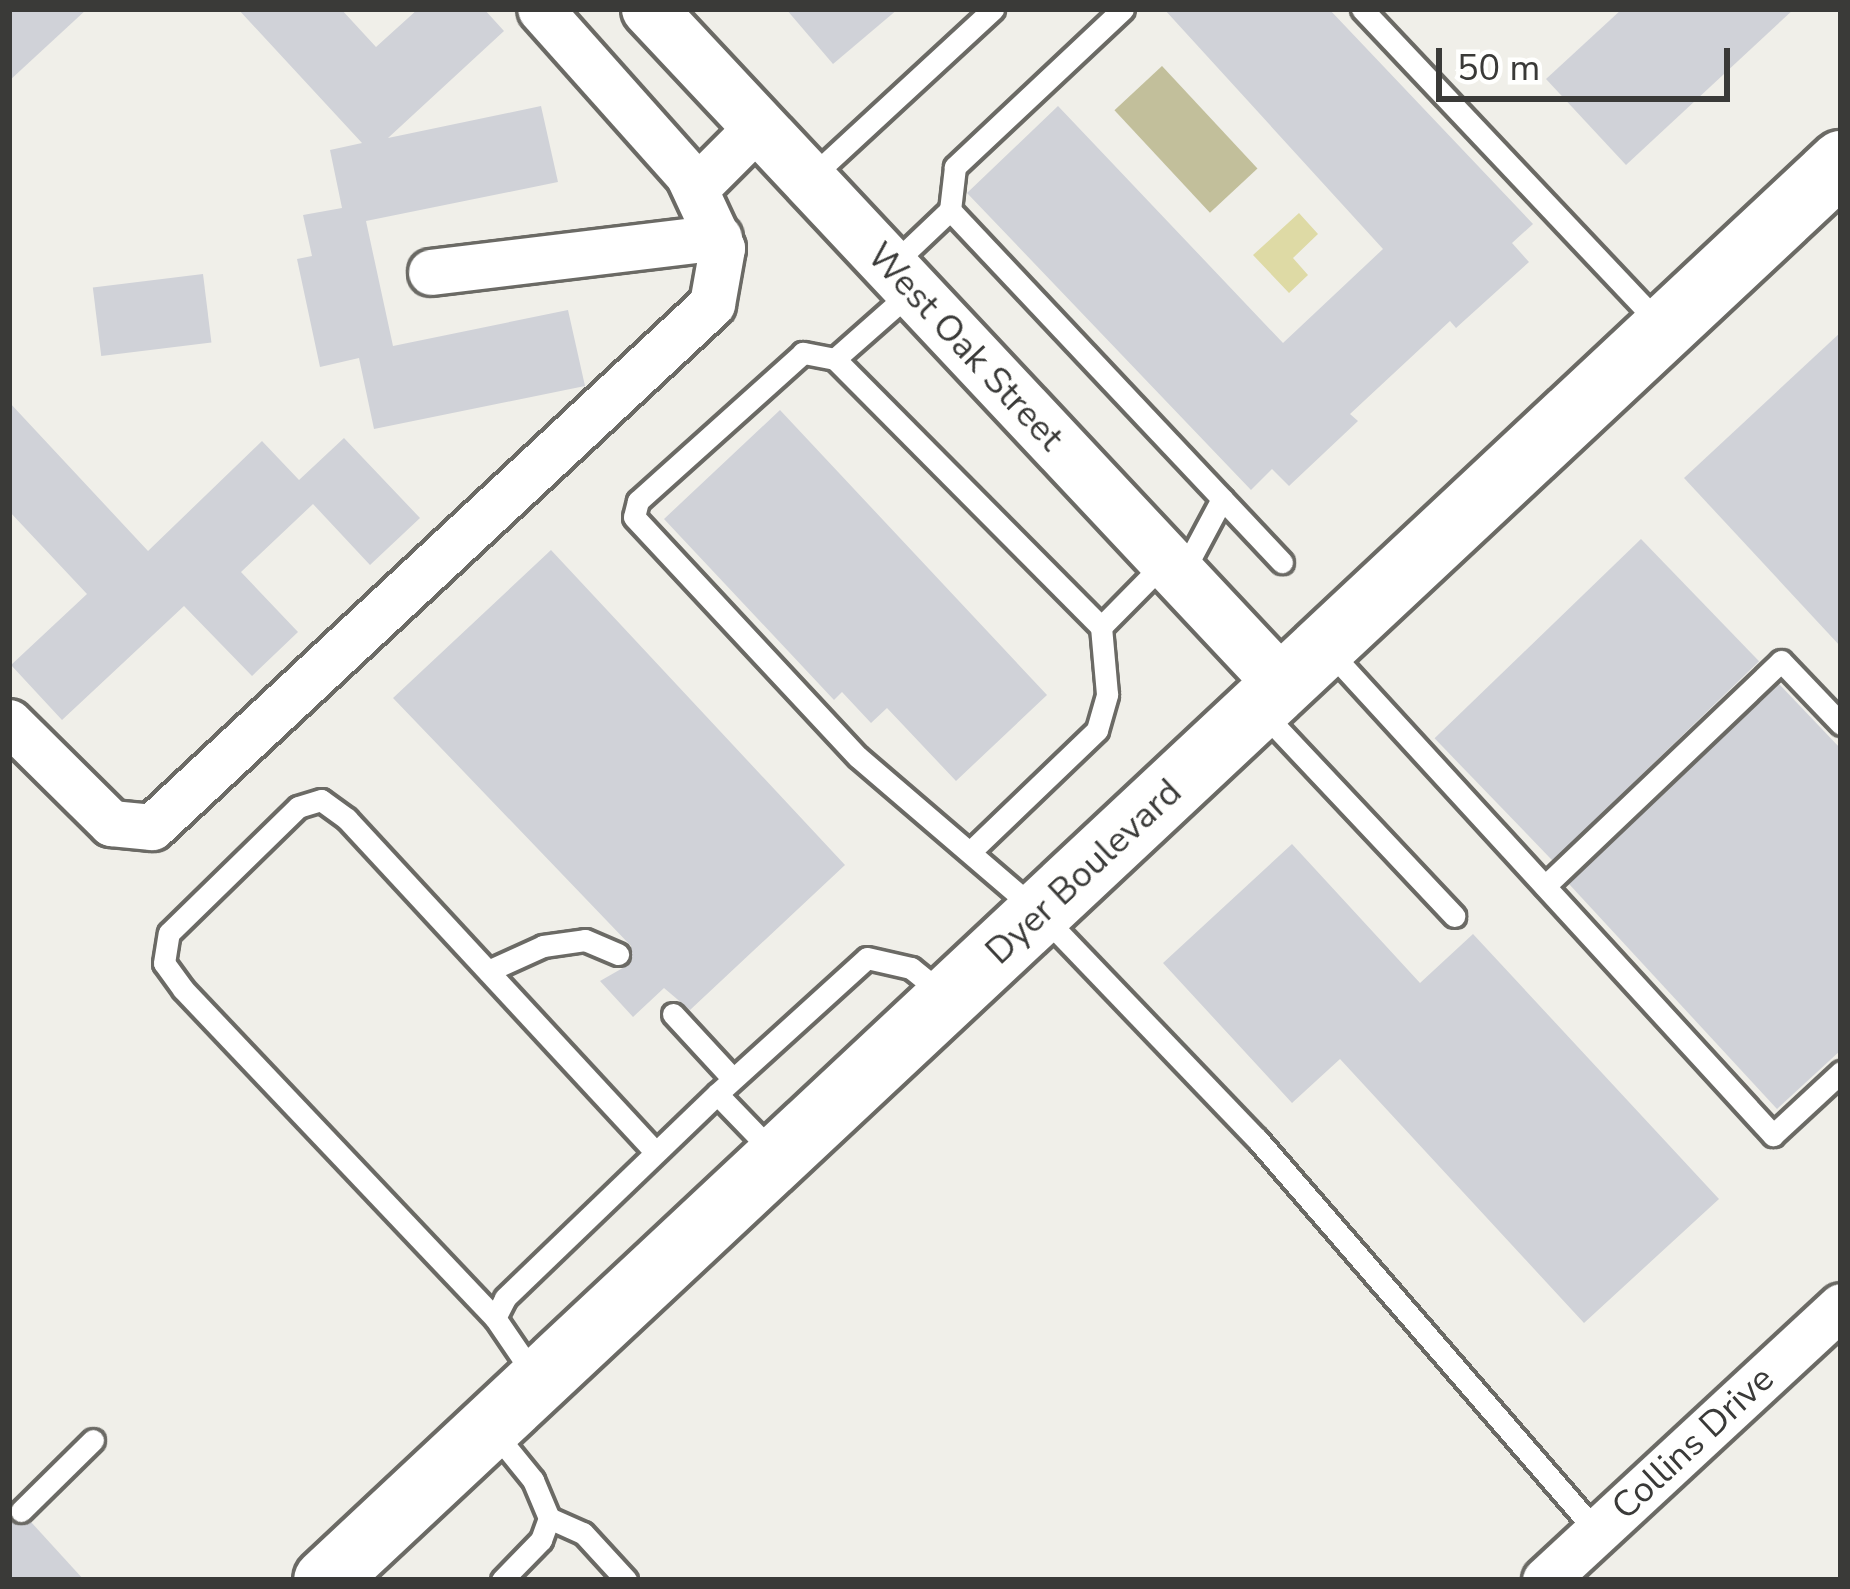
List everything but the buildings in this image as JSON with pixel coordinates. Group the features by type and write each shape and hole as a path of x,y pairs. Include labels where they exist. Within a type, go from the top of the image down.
{"main road":[{"name":"Dyer Boulevard","path":"325,1580 1840,167"}],"street":[{"path":"9,722 111,823 152,827 693,328 723,277 719,237 695,188 540,9"},
{"name":"West Oak Street","path":"649,9 1173,568 1288,680"},
{"path":"695,188 758,126"},
{"path":"431,272 719,237"},
{"name":"Collins Drive","path":"1545,1580 1841,1306"}],"lane":[{"path":"808,180 993,9"},
{"path":"835,359 950,210 955,167 1123,9"},
{"path":"1362,9 1664,328"},
{"path":"950,210 1282,562"},
{"path":"970,852 1097,730 1107,694 1101,628 835,359 802,353 638,502 634,517 858,758 1040,913 1257,1139 1598,1532"},
{"path":"1101,628 1173,568 1222,499"},
{"path":"1545,886 1781,662 1841,724"},
{"path":"1288,680 1545,886 1773,1135 1841,1072"},
{"path":"1288,680 1454,916"},
{"path":"538,1381 496,1318 164,963 169,933 298,807 321,800 654,1150"},
{"path":"488,971 543,946 585,940 618,954"},
{"path":"496,1318 505,1298 654,1150 867,958 911,968 948,998"},
{"path":"673,1014 778,1158"},
{"path":"489,1426 533,1480 550,1518 583,1533 626,1580"},
{"path":"21,1510 93,1440"},
{"path":"502,1580 541,1540 550,1518"}],"shaded area":[{"path":"1162,66 1257,168 1210,213 1114,110"},
{"path":"1299,213 1318,234 1293,258 1308,275 1289,293 1253,255"}]}
